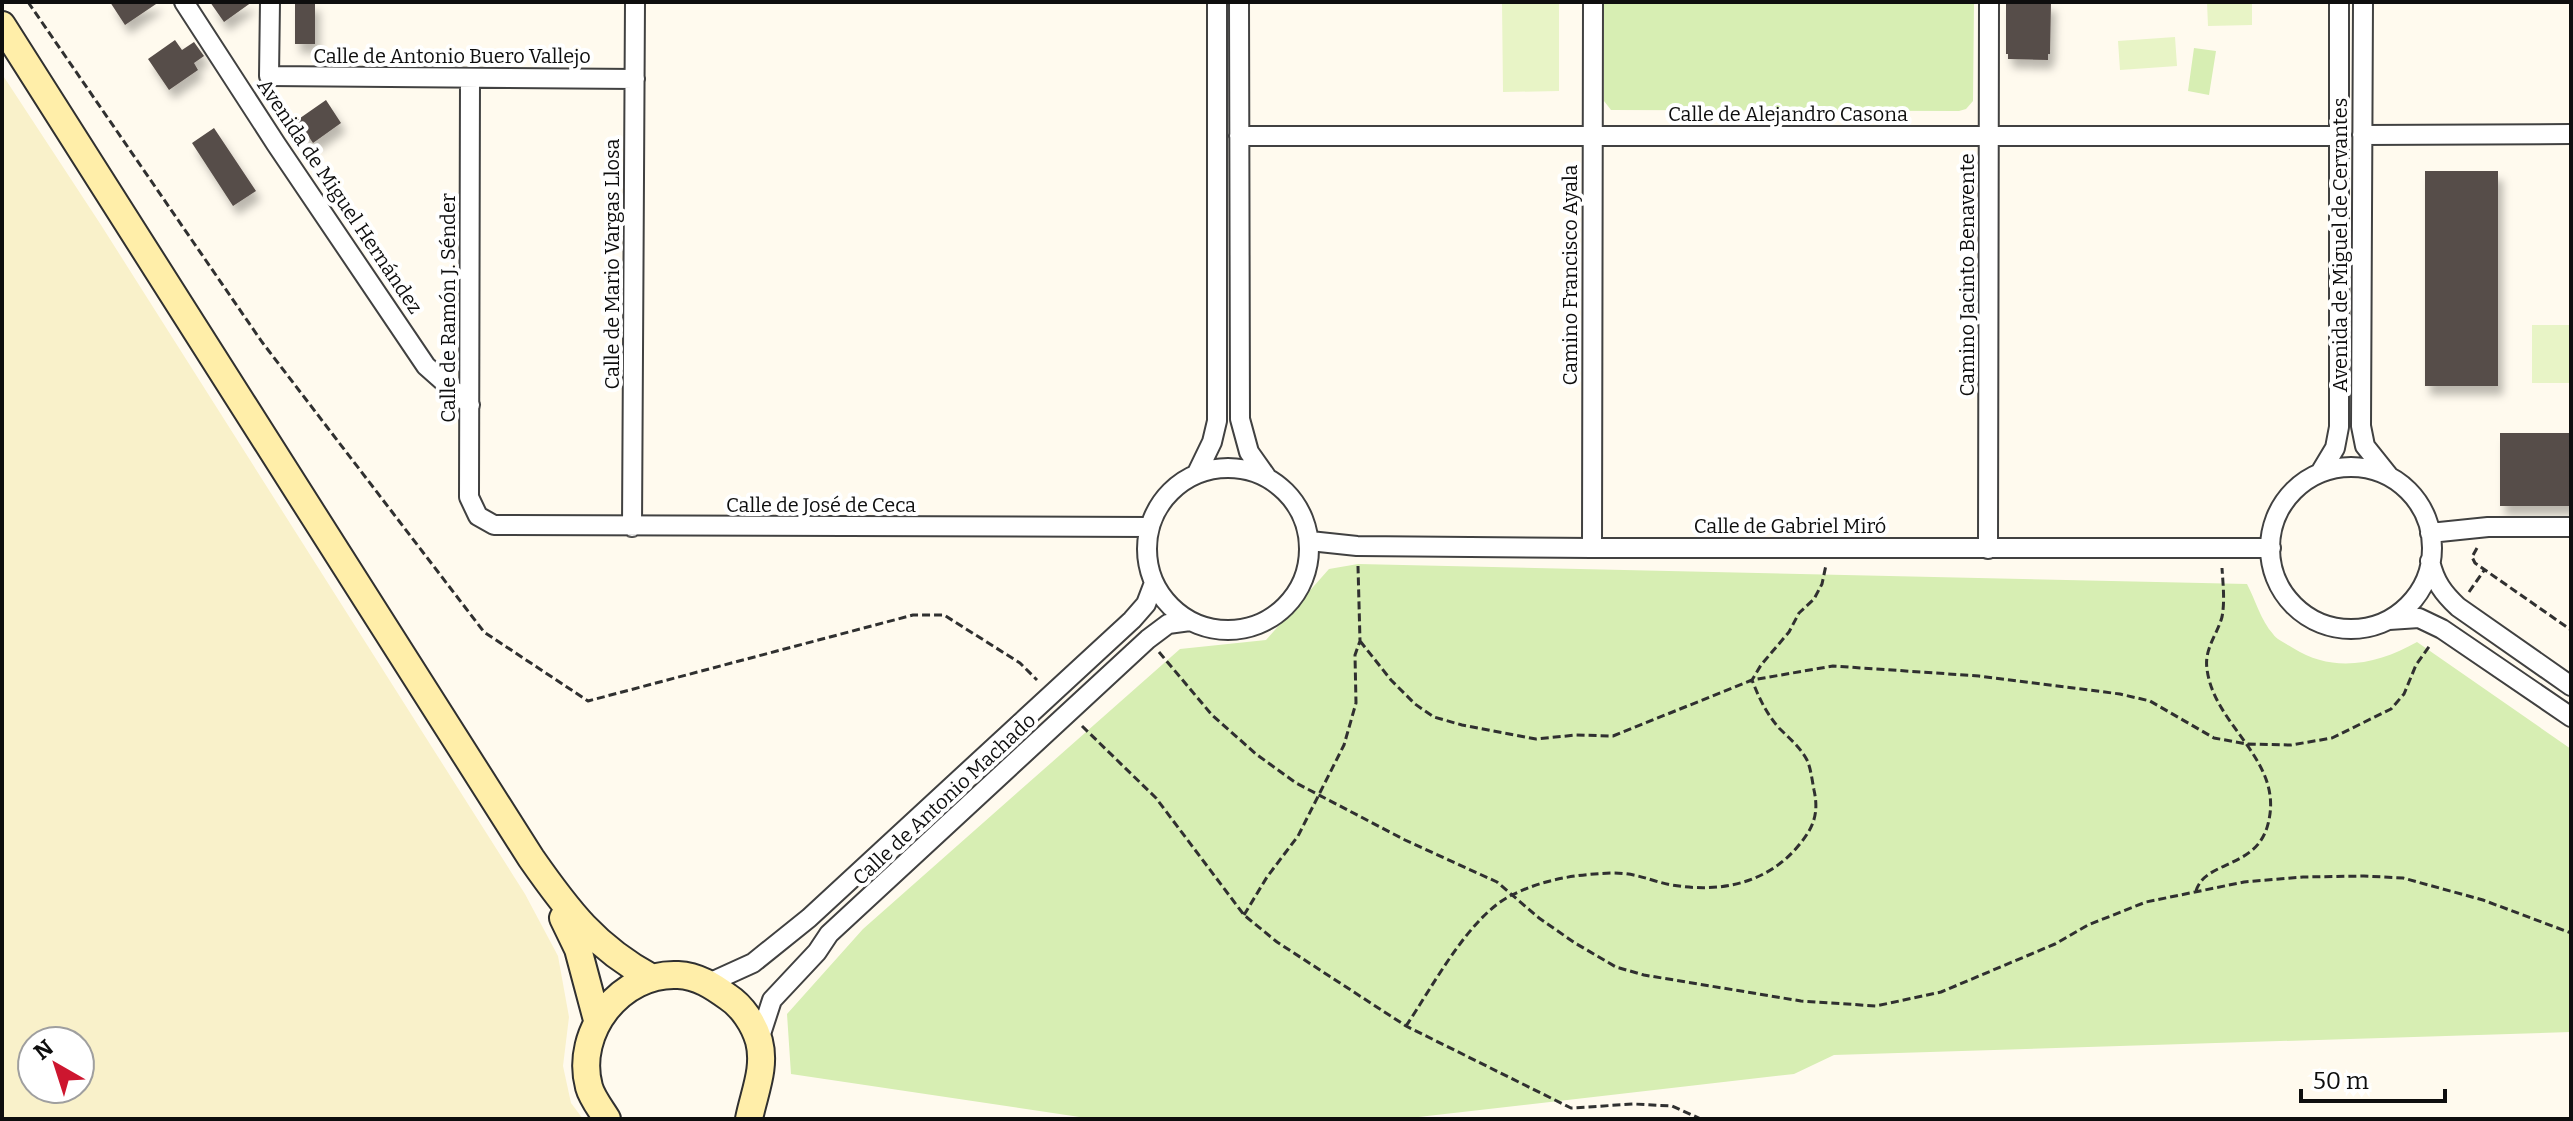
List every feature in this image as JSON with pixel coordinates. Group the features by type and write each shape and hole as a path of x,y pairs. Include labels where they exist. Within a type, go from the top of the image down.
{"main road":[{"path":"2,25 531,858 589,934 621,961 652,978"},
{"path":"531,858 578,949 597,1020"},
{"path":"607,1119 589,1088 586,1055 597,1020 622,992 652,978 679,975 709,983 740,1005 759,1040 761,1072 747,1114"}],"street":[{"name":"Avenida de Miguel Hernández","path":"184,2 426,366 470,405"},
{"path":"246,95 269,76 270,2"},
{"name":"Calle de Mario Vargas Llosa","path":"632,527 635,2"},
{"path":"1197,473 1209,452 1217,421 1217,2"},
{"path":"1239,2 1240,419 1249,452 1267,478"},
{"name":"Camino Francisco Ayala","path":"1592,548 1593,2"},
{"name":"Camino Jacinto Benavente","path":"1988,549 1989,2"},
{"name":"Avenida de Miguel de Cervantes","path":"2320,473 2335,448 2339,427 2339,2"},
{"name":"Avenida de Miguel de Cervantes","path":"2363,2 2361,426 2365,446 2391,478"},
{"name":"Calle de Antonio Buero Vallejo","path":"269,76 635,79"},
{"name":"Calle de Ramón J. Sénder","path":"470,78 469,497 478,516 494,525"},
{"path":"2362,135 2571,134"},
{"name":"Calle de Alejandro Casona","path":"1239,136 2337,136"},
{"path":"1224,467 1252,470 1267,478 1284,489 1301,511 1310,541 1306,574 1289,603 1267,620 1238,630 1219,630 1190,621 1173,610 1154,583 1148,566 1149,527 1158,507 1181,482 1197,473 1224,467"},
{"path":"2389,620 2412,603 2428,573 2432,541 2423,511 2407,489 2375,470 2347,467 2320,473 2303,482 2280,507 2271,531 2271,566 2279,588 2296,609 2313,621 2342,630 2360,630 2389,620 2419,618 2442,629 2571,717"},
{"name":"Calle de José de Ceca","path":"494,525 1149,527"},
{"path":"2430,533 2488,527 2571,527"},
{"name":"Calle de Gabriel Miró","path":"1310,541 1357,546 1592,548 2271,548"},
{"path":"2430,561 2434,579 2458,607 2571,686"},
{"name":"Calle de Antonio Machado","path":"709,983 753,963 809,918 1132,620 1146,604 1154,583"},
{"name":"Calle de Antonio Machado","path":"759,1040 772,1000 817,952 829,934 1148,639 1168,624 1190,621"}],"path":[{"path":"28,2 262,342 484,632 588,701 913,615 944,615 1020,663 1051,694"},
{"path":"2480,544 2472,557 2475,563 2571,630"},
{"path":"1244,915 1267,877 1298,836 1344,745 1356,703 1355,655 1360,641 1357,546"},
{"path":"1752,680 1789,632 1799,613 1814,599 1827,564"},
{"path":"2196,891 2199,881 2210,873 2256,850 2268,824 2270,793 2264,770 2215,697 2206,668 2209,643 2221,618 2222,567"},
{"path":"1148,639 1212,715 1256,754 1319,796 1497,882 1539,918 1616,967 1682,982 1801,1001 1876,1006 1941,992 2146,902 2244,882 2303,877 2403,878 2483,900 2571,933"},
{"path":"1360,641 1391,680 1415,704 1434,717 1536,739 1576,735 1613,736 1752,680 1833,666 2029,681 2120,694 2150,701 2214,738 2247,744 2291,745 2332,738 2391,709 2404,694 2416,665"},
{"path":"1406,1026 1476,924 1492,906 1513,894 1548,881 1614,873 1640,874 1671,885 1738,886 1759,877 1790,855 1817,817 1815,793 1808,762 1762,704 1752,680"},
{"path":"1069,713 1156,798 1244,915 1277,942 1406,1026 1571,1108 1634,1104 1672,1106 1701,1119"}],"shaded area":[{"path":"2,74 525,894 558,956 569,1017 563,1066 571,1103 583,1119 2,1119"}],"green space":[{"path":"1502,2 1559,2 1559,91 1503,92"},
{"path":"1604,2 1974,2 1973,101 1966,109 1959,111 1611,110 1604,101"},
{"path":"2207,2 2252,2 2252,25 2208,26"},
{"path":"2175,37 2177,66 2120,70 2118,41"},
{"path":"2194,48 2216,51 2209,95 2188,91"},
{"path":"2532,325 2571,325 2571,383 2532,383"},
{"path":"1358,564 2247,584 2265,623 2275,636 2308,656 2324,661 2356,663 2387,656 2417,642 2571,749 2571,1032 1834,1055 1794,1074 1401,1119 1093,1119 791,1074 787,1014 863,929 1180,649 1266,640 1329,569"}],"building":[{"path":"110,2 159,2 125,25"},
{"path":"210,2 252,2 224,22"},
{"path":"295,2 315,2 315,44 295,44"},
{"path":"2006,2 2051,2 2048,60 2008,59"},
{"path":"175,40 182,50 194,42 204,56 194,63 198,70 169,90 148,59"},
{"path":"326,100 341,123 313,143 307,134 302,137 293,123"},
{"path":"214,128 256,191 233,206 192,143"},
{"path":"2425,171 2498,171 2498,386 2425,386"},
{"path":"2500,433 2571,433 2571,506 2500,506"}]}
